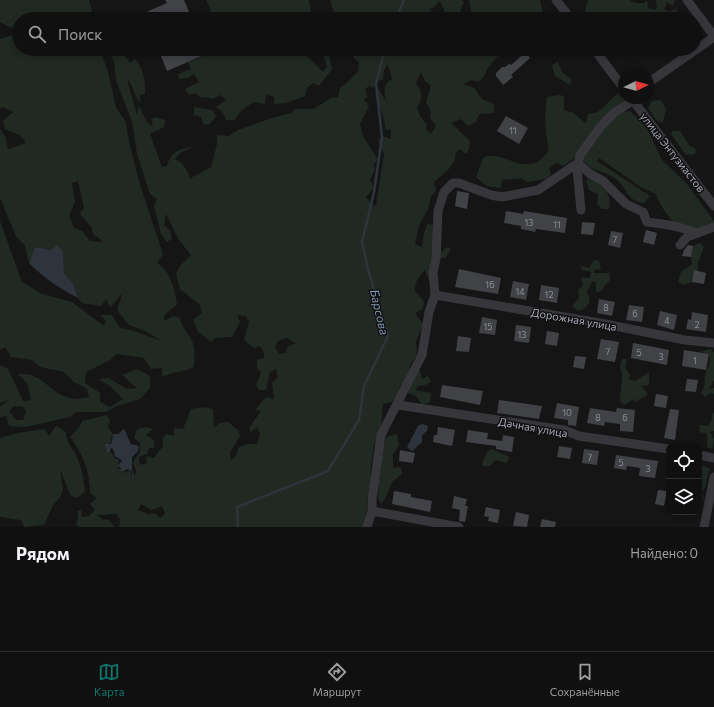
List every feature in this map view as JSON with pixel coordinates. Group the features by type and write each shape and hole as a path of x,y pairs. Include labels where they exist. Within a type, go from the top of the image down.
{"street":[{"path":"556,0 565,12"},
{"path":"686,0 695,12"},
{"path":"702,21 714,36 702,45"},
{"path":"599,56 618,81"},
{"path":"654,79 686,56"},
{"path":"581,210 578,163 580,155 601,126 625,104"},
{"name":"улица Энтузиастов","path":"636,104 714,206"},
{"path":"367,527 372,511 372,500 381,435 398,405 422,355 429,312 435,295 433,272 436,259 438,211 444,192 453,183 461,184 491,195 502,197 512,196 538,190 578,163"},
{"path":"578,163 589,173 603,181 626,204 643,212 647,222 668,224 675,228 696,233"},
{"path":"680,245 687,237 714,227"},
{"name":"Дорожная улица","path":"435,295 600,323 685,340 714,343"},
{"name":"Дачная улица","path":"398,405 564,430 579,436 666,449"},
{"path":"702,456 714,458"},
{"path":"704,527 714,477"},
{"path":"372,511 459,527"}],"shaded area":[{"path":"0,0 89,0 92,12 12,12 12,28 0,22"},
{"path":"206,0 309,0 311,12 211,12"},
{"path":"330,0 461,0 464,2 461,12 445,12 440,1 429,10 434,12 334,12"},
{"path":"469,0 540,0 543,12 471,12"},
{"path":"588,0 629,0 635,3 644,3 647,0 648,8 656,10 657,5 655,0 675,0 673,6 667,2 664,9 669,12 585,12"},
{"path":"677,8 676,12 669,12"},
{"path":"12,35 12,56 102,56 108,72 116,108 126,122 129,142 141,188 163,254 157,263 166,271 175,292 177,304 164,316 164,321 173,316 180,318 193,344 194,367 162,377 162,368 151,369 144,358 117,354 110,360 86,372 85,383 100,393 100,402 110,407 123,399 110,386 98,379 108,378 127,389 137,388 122,375 137,369 150,376 150,388 140,399 117,406 106,412 76,412 70,417 25,427 9,426 6,415 0,418 0,407 9,399 0,403 0,365 8,369 23,401 31,400 27,383 18,374 37,378 58,393 67,397 77,399 89,397 87,389 74,382 64,372 40,367 32,360 11,357 5,347 0,350 0,221 22,282 42,294 72,302 104,326 106,321 100,315 112,315 120,328 131,330 162,341 145,331 129,325 117,310 123,292 110,308 106,299 101,306 82,303 78,298 74,285 64,273 63,252 35,247 29,263 25,246 16,236 0,198 0,129 6,138 8,149 26,143 21,136 5,129 3,121 13,112 3,107 0,109 0,39","holes":["78,181 84,208 80,214 92,228 93,234 104,242 90,241 82,231 74,228 69,215 75,202 72,183","14,406 23,407 26,411 23,420 16,420 9,411"]},
{"path":"112,56 125,56 130,63 135,59 138,62 142,71 145,90 145,94 139,95 141,103 136,98 131,84 127,79 137,115 139,106 147,122 153,127 151,119 155,117 165,120 164,127 150,134 162,167 167,166 171,157 176,152 193,147 180,153 175,159 182,163 189,174 189,179 211,167 217,144 217,135 229,136 238,130 291,113 296,109 314,109 331,98 338,97 340,88 358,72 359,62 354,56 498,56 481,80 478,82 472,80 463,84 474,88 482,99 494,104 494,113 479,114 476,122 468,126 461,119 451,123 470,141 469,149 466,154 460,149 455,154 455,160 448,170 434,182 436,190 431,197 428,209 419,226 415,244 422,247 427,224 434,225 438,247 442,252 447,247 451,249 445,258 438,258 430,283 425,270 417,280 415,288 415,291 424,301 423,309 415,313 423,324 416,342 417,355 409,367 416,373 420,370 422,379 428,376 431,382 418,386 415,390 431,393 430,402 422,405 416,396 408,393 410,379 400,386 398,395 392,402 383,404 381,430 374,445 370,474 377,475 386,437 397,434 399,445 393,455 393,468 401,467 402,474 393,482 387,496 381,504 378,498 379,484 373,486 367,497 366,527 119,527 120,519 116,514 97,515 103,520 107,519 115,527 79,527 76,524 78,518 77,511 81,510 82,517 89,516 95,510 90,504 97,498 90,493 89,478 85,464 79,450 70,437 80,426 82,421 107,415 110,421 108,427 112,433 111,441 107,447 115,458 119,460 118,468 125,473 130,470 134,481 136,470 133,463 140,451 140,443 134,438 137,429 147,427 153,429 146,435 154,440 154,448 149,448 147,454 139,457 140,465 147,463 146,456 154,458 163,446 163,437 167,434 174,436 174,428 183,429 191,409 203,407 213,409 214,428 220,423 228,422 238,430 240,436 230,453 231,460 236,456 239,447 248,444 257,444 260,434 257,427 251,432 249,428 261,411 255,410 266,397 274,399 272,383 278,377 276,369 270,372 266,390 259,390 256,385 261,373 257,368 257,360 264,358 264,353 260,346 254,348 244,340 249,322 246,316 237,315 240,322 232,337 215,338 211,342 198,332 193,320 202,313 200,305 180,289 176,274 180,266 191,255 179,240 166,214 164,225 170,231 172,239 167,242 161,234 154,206 157,199 150,194 137,154 132,122 116,80 114,62","holes":["388,64 392,79 385,86 387,103 378,88 375,96 382,113 385,130 391,129 391,139 382,136 378,141 384,154 376,206 366,197 374,187 370,180 375,170 374,164 378,160 363,136 360,124 369,106 364,99 368,97 365,89 369,86 374,88 377,79 383,80 384,70","421,72 425,81 431,86 426,102 431,112 430,118 436,126 431,134 426,130 427,125 420,116 417,108 421,95 416,83","287,338 296,343 287,347 286,353 279,354 275,347 278,341","141,504 152,510 162,506 165,514 160,518 155,513 148,514 138,510"]},
{"path":"203,56 307,56 323,72 327,67 324,56 329,56 332,69 319,86 313,83 307,88 305,96 286,103 274,104 274,97 266,94 265,104 254,102 242,110 234,120 226,120 222,111 216,107 226,100 220,95 213,99 206,97 201,98 196,93 189,95 185,89 199,82 194,74 188,78 179,79 178,74 191,69 188,62"},
{"path":"558,62 562,72 572,80 570,85 555,76 552,65"},
{"path":"618,93 618,104 623,104 614,113 630,111 647,128 662,160 686,183 714,221 714,225 697,232 690,232 684,229 677,225 666,213 656,194 641,187 599,158 597,161 650,196 644,203 634,200 617,180 605,173 595,170 586,164 578,151 574,158 564,166 556,163 549,168 551,174 546,179 527,182 522,178 502,180 501,188 487,186 476,177 483,158 491,156 524,164 533,164 541,159 549,150 545,124 547,97 559,95 564,96 564,110 574,113 586,124 588,114 598,112"},
{"path":"661,100 666,109 663,123 656,120 648,108 650,104 654,104 654,101"},
{"path":"194,107 212,110 216,116 210,124 204,125 201,117 194,115"},
{"path":"673,131 680,131 689,145 696,149 695,154 686,155 671,134"},
{"path":"589,177 602,187 608,194 610,203 609,209 602,209 597,204 598,194 589,190 586,181"},
{"path":"700,243 704,247 698,263 698,271 694,271 692,282 684,285 678,282 681,272 692,264 691,257 693,246"},
{"path":"57,245 63,252 64,273 74,285 78,298 52,282 29,263 35,247 51,250"},
{"path":"594,260 599,261 601,269 594,270 594,273 609,273 610,280 604,286 602,291 596,292 596,282 592,282 587,291 590,302 584,309 578,311 572,306 579,298 578,290 583,286 581,277 590,278 591,272 582,270 580,265 589,268"},
{"path":"710,349 714,352 714,380 709,389 714,388 714,394 711,393 705,397 701,393 705,384 705,375 710,364 710,358 709,354 700,352"},
{"path":"622,359 627,359 625,367 630,375 628,379 635,381 649,372 649,385 641,386 648,394 636,402 633,399 625,405 620,402 622,375 620,366"},
{"path":"714,413 714,431 710,432 714,439 712,449 707,447 707,434 700,432 699,425 708,426 712,419 712,414"},
{"path":"422,424 428,426 427,431 422,435 422,442 412,451 407,447 418,426"},
{"path":"56,426 66,432 68,442 80,464 85,492 77,498 70,495 60,469 63,490 60,497 53,505 44,525 24,527 21,520 0,517 0,438 17,433 44,429 49,436"},
{"path":"124,429 131,444 139,446 138,451 132,457 132,470 135,478 133,479 132,471 127,469 120,471 121,468 118,466 122,460 114,456 115,454 112,448 110,449 110,452 107,453 105,444 111,444 113,436 110,434 118,434"},
{"path":"492,449 510,457 506,463 495,460 490,466 483,466 482,464 487,452"},
{"path":"702,465 710,469 702,493"}],"building":[{"path":"165,0 184,0 189,12 146,12 167,3"},
{"path":"161,56 201,56 167,71"},
{"path":"521,56 529,56 530,58 511,75 513,77 503,85 496,76 496,73 502,67 509,64 511,65"},
{"path":"506,116 528,128 519,144 497,131"},
{"path":"457,191 469,193 467,209 455,206"},
{"path":"506,211 523,214 524,211 567,218 565,233 536,229 535,232 521,229 521,226 504,223"},
{"path":"582,222 595,223 593,235 581,234"},
{"path":"646,230 657,233 654,245 643,242"},
{"path":"611,231 623,233 620,248 608,245"},
{"path":"688,245 693,246 691,257 682,256 684,250"},
{"path":"459,269 501,278 498,294 455,287"},
{"path":"694,270 706,273 704,284 692,282"},
{"path":"513,281 529,284 526,300 510,297"},
{"path":"541,285 559,288 557,303 539,300"},
{"path":"599,299 615,302 612,316 597,313"},
{"path":"629,305 644,307 642,322 626,320"},
{"path":"660,311 677,315 674,330 657,325"},
{"path":"692,312 708,315 706,332 686,329 688,319 691,320"},
{"path":"482,317 497,320 495,335 479,333"},
{"path":"516,325 531,327 529,343 514,341"},
{"path":"547,331 559,333 557,346 545,344"},
{"path":"458,336 471,338 469,352 456,351"},
{"path":"601,339 619,342 615,362 597,359"},
{"path":"633,343 669,350 667,365 631,358"},
{"path":"684,350 709,354 706,370 682,366"},
{"path":"575,356 586,357 584,369 573,367"},
{"path":"687,379 698,380 696,392 685,391"},
{"path":"442,385 483,391 480,405 440,397"},
{"path":"656,394 668,396 666,408 654,406"},
{"path":"499,400 542,406 539,419 497,413"},
{"path":"557,403 579,407 576,426 568,425 568,420 554,418"},
{"path":"590,408 616,412 617,408 635,410 633,432 620,431 620,424 605,422 604,426 587,423"},
{"path":"670,409 679,410 675,440 664,438"},
{"path":"438,427 455,430 452,446 433,442 434,435 437,435"},
{"path":"468,430 488,433 487,439 502,441 503,435 514,437 512,452 496,449 496,446 466,442"},
{"path":"559,446 572,448 570,459 557,457"},
{"path":"584,449 599,451 597,465 582,463"},
{"path":"400,450 415,453 413,463 399,461"},
{"path":"616,455 658,461 655,478 639,476 640,468 627,466 626,470 614,468"},
{"path":"658,490 666,491 664,506 655,504"},
{"path":"394,491 411,494 411,497 432,501 430,512 392,504"},
{"path":"454,496 467,499 465,506 468,506 465,522 459,521 460,510 452,508"},
{"path":"486,507 500,510 498,523 488,521 489,517 484,516"},
{"path":"516,512 529,515 527,527 513,526"},
{"path":"542,519 556,522 555,527 540,527"}],"waterway":[{"name":"Барсова","path":"399,12 404,0"},
{"name":"Барсова","path":"238,527 237,507 328,471 359,420 364,386 388,336 369,273 362,242 374,192 382,137 376,84 383,56"}]}
